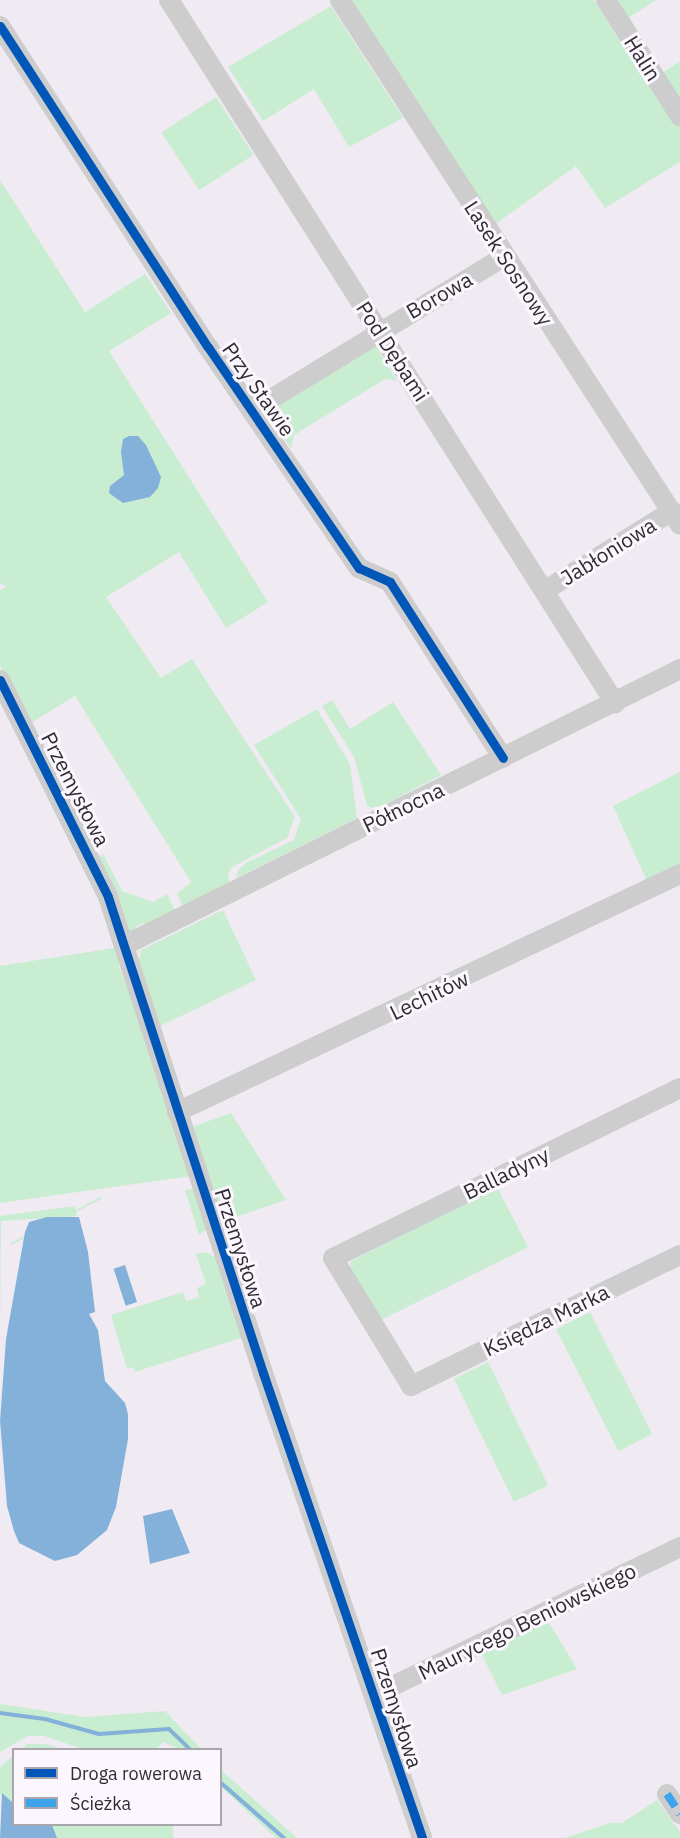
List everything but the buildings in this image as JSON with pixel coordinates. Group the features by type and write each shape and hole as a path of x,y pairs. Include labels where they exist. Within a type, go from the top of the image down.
{"street":[{"name":"Pod Dębami","path":"169,0 380,329 615,703"},
{"name":"Lasek Sosnowy","path":"340,0 504,257 676,518"},
{"name":"Halin","path":"606,0 680,116"},
{"name":"Przy Stawie","path":"0,26 359,568 390,582 503,758"},
{"name":"Borowa","path":"253,410 380,329 504,257"},
{"name":"Jabłoniowa","path":"544,591 676,518"},
{"name":"Północna","path":"125,945 680,669"},
{"name":"Przemysłowa","path":"0,680 88,852 125,945 177,1112 422,1838"},
{"name":"Lechitów","path":"177,1112 680,874"},
{"name":"Balladyny","path":"411,1386 333,1258 680,1088"},
{"name":"Księdza Marka","path":"411,1386 680,1255"},
{"name":"Maurycego Beniowskiego","path":"374,1695 680,1547"},
{"path":"667,1794 680,1814"}],"green space":[{"path":"351,0 594,0 647,83 680,61 680,162 605,208 576,166 494,225"},
{"path":"617,0 656,0 628,18"},
{"path":"331,6 403,118 349,147 314,89 263,121 228,67"},
{"path":"216,97 254,155 199,190 161,132"},
{"path":"0,180 85,312 145,274 171,313 109,351 268,602 226,628 179,552 106,597 161,678 192,659 295,817 287,838 232,867 228,874 230,886 184,909 177,894 191,882 75,696 29,724 0,666 0,590 7,587 0,583"},
{"path":"374,343 397,381 385,379 294,435 291,448 265,410"},
{"path":"332,700 350,729 393,702 441,775 376,809 367,806 354,757 322,706"},
{"path":"317,709 350,764 357,818 236,878 238,870 246,863 294,840 301,819 254,745"},
{"path":"680,772 680,866 647,881 613,806"},
{"path":"103,854 122,891 153,902 167,894 176,913 147,930 143,923 136,927 139,934 129,932 97,858"},
{"path":"223,910 256,980 156,1028 138,964 141,950"},
{"path":"120,947 119,967 145,1032 191,1176 0,1203 0,966"},
{"path":"231,1113 286,1200 221,1222 189,1128"},
{"path":"497,1187 528,1247 379,1321 349,1274 351,1261"},
{"path":"195,1188 208,1228 199,1235 185,1190"},
{"path":"101,1197 102,1199 11,1245 10,1243"},
{"path":"75,1206 77,1216 1,1221 0,1346 0,1216"},
{"path":"206,1252 217,1258 244,1337 135,1372 133,1367 127,1369 111,1315 183,1292 186,1301 199,1297 197,1288 206,1284 196,1254"},
{"path":"590,1312 652,1434 618,1451 556,1329"},
{"path":"488,1362 548,1485 514,1502 454,1379"},
{"path":"548,1621 577,1669 502,1695 481,1653"},
{"path":"0,1704 85,1717 165,1711 200,1748 177,1748 164,1742 157,1748 80,1748 44,1736 28,1736 0,1752"},
{"path":"27,1744 44,1744 60,1748 22,1748"},
{"path":"12,1757 12,1802 0,1794 0,1767"},
{"path":"222,1771 297,1838 276,1838 222,1788"},
{"path":"657,1800 680,1832 680,1838 565,1838 610,1823 622,1823"},
{"path":"52,1826 173,1826 173,1838 52,1838"}],"water":[{"path":"138,436 146,445 161,477 158,488 150,497 123,503 109,493 110,486 124,475 121,452 123,439"},
{"path":"47,1217 79,1217 88,1252 95,1312 89,1314 98,1330 105,1381 125,1403 128,1414 128,1439 116,1507 107,1530 77,1555 55,1561 19,1543 14,1531 7,1506 0,1421 6,1339 25,1232 29,1222"},
{"path":"125,1265 137,1302 126,1306 114,1269"},
{"path":"172,1509 190,1553 150,1564 143,1516"},
{"path":"2,1793 12,1802 12,1826 52,1826 57,1838 0,1838"}],"waterway":[{"path":"0,1713 45,1719 99,1734 169,1729 189,1748"},
{"path":"222,1784 284,1838"}],"marked path":[{"path":"667,1794 680,1814"}],"cycle path":[{"path":"0,26 208,347 359,568 390,582 503,758"},
{"path":"0,680 108,897 263,1373 422,1838"}]}
